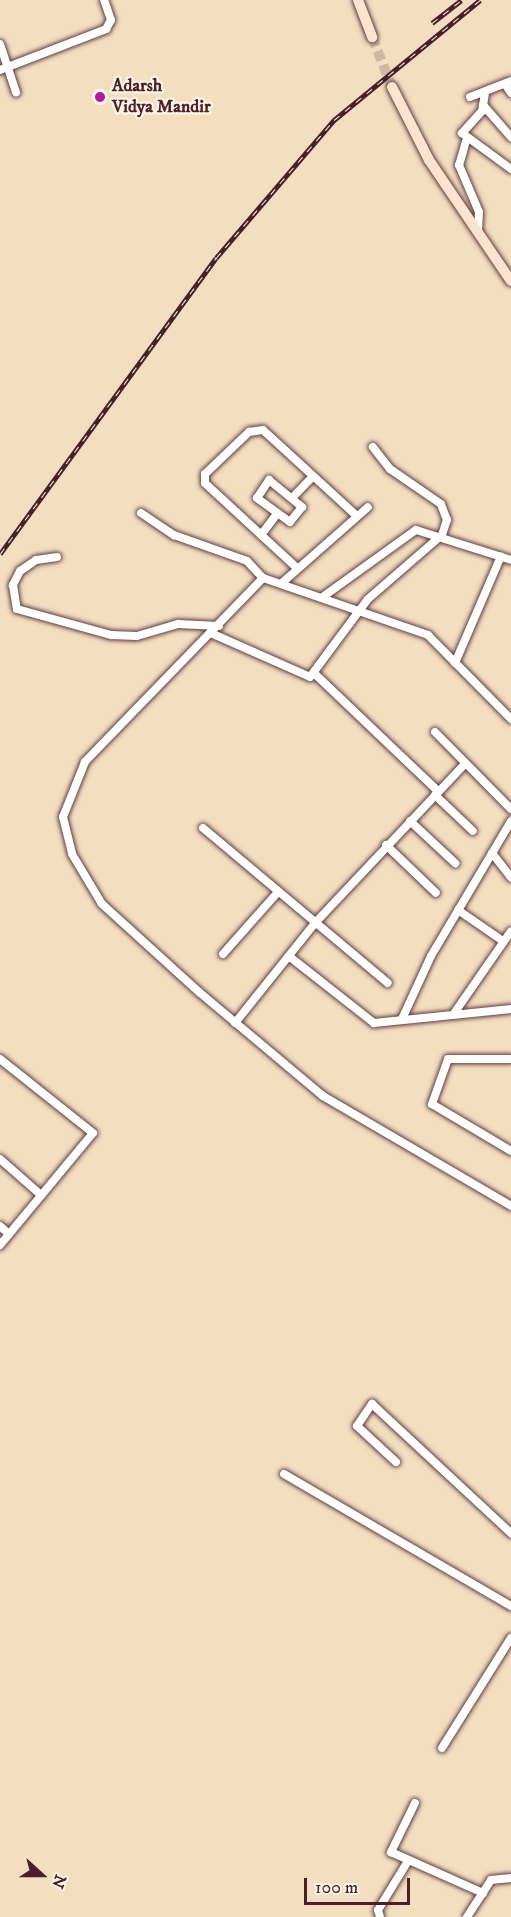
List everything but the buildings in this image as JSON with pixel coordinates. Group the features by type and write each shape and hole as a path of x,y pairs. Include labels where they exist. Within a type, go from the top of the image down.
{"street":[{"path":"0,70 106,29 111,20 104,0"},
{"path":"358,0 374,36 364,0"},
{"path":"0,44 16,92"},
{"path":"470,97 508,82 511,93"},
{"path":"395,86 412,121 479,234 511,281"},
{"path":"485,93 483,105 462,133 466,141 511,169"},
{"path":"483,105 511,137"},
{"path":"466,141 459,165 479,212 479,234"},
{"path":"297,568 205,483 205,474 259,428 357,516"},
{"path":"213,634 303,676 315,674 359,609 442,535 447,520 441,504 390,470 373,447"},
{"path":"292,498 313,476"},
{"path":"269,480 302,507 292,521 277,514 256,496 269,480"},
{"path":"283,582 368,507"},
{"path":"141,513 174,535 247,561 263,578 283,582 324,596 428,635 511,719"},
{"path":"261,536 277,514"},
{"path":"324,596 411,531 442,535 511,560"},
{"path":"455,663 501,556"},
{"path":"57,557 36,560 20,571 13,585 17,609 111,635 137,636 178,624 219,626"},
{"path":"263,578 213,634 85,762 63,817 72,854 102,904 235,1023 323,1096 511,1206"},
{"path":"315,674 437,793 472,831"},
{"path":"435,732 511,809"},
{"path":"235,1023 316,922 386,845 465,764"},
{"path":"410,821 454,863"},
{"path":"402,1019 458,910 511,821"},
{"path":"203,828 388,983"},
{"path":"386,845 436,893"},
{"path":"492,854 511,877"},
{"path":"223,954 278,892"},
{"path":"458,910 503,941"},
{"path":"455,1012 511,931"},
{"path":"290,957 364,1018 374,1023 455,1012 511,1009"},
{"path":"0,1059 93,1133 0,1245"},
{"path":"511,1059 448,1059 432,1104 511,1151"},
{"path":"0,1160 41,1195"},
{"path":"0,1226 9,1234"},
{"path":"396,1462 357,1426 372,1404 511,1533"},
{"path":"284,1474 511,1606"},
{"path":"442,1748 511,1638"},
{"path":"415,1803 391,1852 483,1893"},
{"path":"380,1917 378,1910 408,1861"},
{"path":"467,1917 491,1880 511,1878"}],"tunnel":[{"path":"372,37 392,87"}],"railway":[{"path":"432,23 461,0"},
{"path":"0,554 216,258 334,120 480,0"}],"place":[{"name":"Adarsh Vidya Mandir","path":"100,97"}]}
